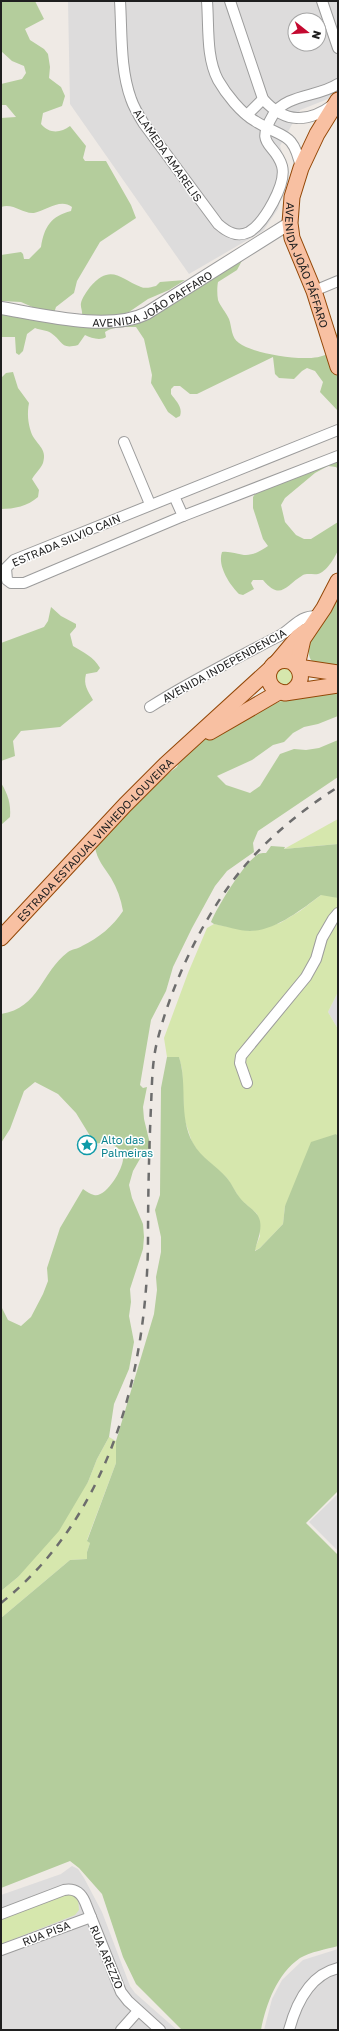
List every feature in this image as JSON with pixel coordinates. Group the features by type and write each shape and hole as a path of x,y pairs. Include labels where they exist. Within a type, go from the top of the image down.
{"main road":[{"name":"AVENIDA JOÃO PÁFFARO","path":"337,101 316,134 301,168 292,197 290,222 295,245 314,291 338,367"},
{"path":"338,581 319,616 308,629 303,639 297,666 301,676 300,682 294,690 285,692 271,686 268,676 273,666 287,660 297,666 338,673"},
{"name":"ESTRADA ESTADUAL VINHEDO-LOUVEIRA","path":"1,938 125,805 273,666 298,637 308,629"},
{"name":"ESTRADA ESTADUAL VINHEDO-LOUVEIRA","path":"190,743 285,692 338,685"}],"street":[{"name":"ALAMEDA AMARELIS","path":"120,1 125,74 135,109 144,124 218,224 233,234 247,233 263,218 271,207 282,181 283,173 281,163 266,140 266,127"},
{"path":"207,1 211,56 214,68 224,89 247,115 266,127 284,135 290,140 298,153 301,168"},
{"path":"230,1 263,100 276,111 294,119 301,120 327,109 337,101"},
{"path":"322,1 338,48"},
{"path":"266,127 276,111 289,102 338,84"},
{"path":"247,115 263,100"},
{"name":"AVENIDA JOÃO PAFFARO","path":"1,308 72,319 111,322 132,320 153,310 290,222"},
{"path":"314,291 338,281"},
{"name":"ESTRADA SILVIO CAIN","path":"338,430 174,496 150,504 14,560 6,568 7,580 11,583 24,583 182,516 338,456"},
{"path":"124,442 150,504"},
{"path":"174,496 182,516"},
{"name":"AVENIDA INDEPENDENCIA","path":"150,708 207,672 276,637 300,619 319,616"},
{"path":"247,1083 240,1063 241,1056 306,977 316,959 322,938 338,913"},
{"name":"RUA AREZZO","path":"1,1914 70,1889 83,1896 121,1992 138,2011 160,2030"},
{"name":"RUA PISA","path":"1,1950 91,1917"},
{"path":"289,2030 298,2003 304,1993 320,1976 338,1968"},
{"path":"121,2030 138,2011"}],"shaded area":[{"path":"68,1 338,1 338,95 300,110 280,146 288,170 278,209 263,231 189,274 70,104"},
{"path":"338,992 338,1029 328,1012"},
{"path":"338,1494 338,1551 309,1522"},
{"path":"72,1866 78,1869 84,1878 102,1912 130,1986 135,1993 177,2030 1,2030 1,1895 61,1874"},
{"path":"338,1949 338,2030 264,2030 272,1999 282,1980 303,1960"}],"green space":[{"path":"1,1 35,1 44,19 25,29 30,40 44,49 48,54 50,67 49,78 61,87 65,96 62,106 43,113 41,124 51,131 63,130 70,126 86,146 83,158 85,161 106,161 131,205 136,218 100,242 77,281 74,293 56,307 54,313 81,318 81,303 83,297 97,280 110,274 121,277 144,288 156,286 160,282 185,280 169,290 148,299 129,312 119,315 99,316 119,323 245,255 237,270 218,282 218,300 229,319 234,338 239,343 256,351 296,358 308,358 319,357 327,354 333,346 338,330 338,411 320,392 323,382 315,371 307,368 294,379 279,378 275,374 273,357 197,394 190,394 180,386 174,386 171,389 171,394 181,410 180,416 176,418 168,412 151,383 152,375 144,339 136,327 120,327 109,330 105,332 106,337 101,339 85,335 78,345 72,346 65,346 49,332 35,328 27,334 23,351 19,355 16,353 15,337 1,337 1,313 37,309 21,302 1,301 1,255 21,252 24,259 29,259 41,247 44,234 50,223 58,216 71,211 72,207 58,204 39,212 30,213 10,206 1,207 1,118 16,117 6,105 1,105 1,84 22,79 26,73 24,66 12,61 1,51"},
{"path":"13,372 18,388 29,403 28,414 30,429 44,454 44,458 42,465 32,479 39,490 38,497 30,503 21,506 1,509 1,378 6,373"},
{"path":"338,460 338,469 336,467 328,466 315,473 285,498 281,505 285,522 296,535 304,539 311,539 338,522 338,550 330,564 321,573 303,575 283,590 274,590 263,580 253,580 251,583 254,589 243,595 239,594 225,575 221,563 221,557 222,552 251,555 268,546 263,539 253,508 253,497 258,490"},
{"path":"338,577 338,671 321,666 312,661 309,654 309,644 317,620"},
{"path":"51,607 61,616 76,624 76,627 70,634 73,646 91,658 100,668 97,672 86,674 85,678 88,691 93,700 60,727 21,731 13,741 15,756 1,761 1,643 44,627 48,621"},
{"path":"286,664 297,681 280,690 272,672"},
{"path":"338,686 338,716 318,724 304,727 293,733 284,742 273,745 252,760 217,776 226,785 250,793 260,786 280,754 294,749 306,750 319,748 338,740 338,777 258,831 253,843 254,852 227,871 215,886 173,967 166,991 151,1020 140,1085 143,1088 147,1087 143,1107 144,1119 151,1148 145,1150 133,1171 129,1185 132,1198 143,1224 144,1237 143,1249 130,1289 131,1302 129,1316 134,1342 129,1369 114,1404 109,1437 97,1459 88,1482 59,1531 18,1577 1,1591 1,1306 8,1320 21,1326 31,1317 48,1281 47,1268 60,1228 83,1189 94,1195 99,1195 104,1192 117,1176 123,1159 120,1150 117,1147 104,1143 95,1144 76,1113 58,1094 35,1082 24,1091 10,1129 1,1143 1,1014 24,1005 39,988 59,960 70,951 100,935 115,922 123,911 117,890 99,860 95,847 142,793 177,767 183,754 226,722 284,700 300,688"},
{"path":"1,783 6,791 10,808 10,817 1,825"},
{"path":"338,819 338,844 284,849"},
{"path":"338,844 338,898 321,895 288,918 259,930 241,930 211,922 225,896 245,867 258,854 266,853 271,846 285,847 284,849"},
{"path":"324,894 338,898 338,992 328,1012 338,1029 338,1136 336,1134 285,1206 283,1224 260,1248 254,1251 260,1236 257,1214 240,1199 227,1178 199,1153 192,1142 184,1118 182,1069 179,1057 167,1057 164,1038 188,973 207,928 214,924 250,931 280,923"},
{"path":"167,1057 179,1057 183,1078 184,1111 188,1133 193,1143 204,1157 223,1173 240,1198 259,1217 260,1228 255,1251 260,1248 283,1224 285,1206 311,1142 336,1134 338,1136 338,1491 306,1523 338,1555 338,1946 300,1958 285,1972 269,2000 261,2030 182,2030 136,1984 123,1957 102,1894 79,1868 70,1861 1,1888 1,1618 70,1560 87,1559 87,1552 90,1543 87,1541 116,1463 116,1441 154,1314 157,1290 156,1277 161,1252 161,1237 155,1210 160,1195 161,1088"},
{"path":"109,1437 116,1441 116,1463 87,1540 90,1543 87,1552 87,1559 70,1560 1,1618 1,1591 18,1577 88,1482 97,1459"},
{"path":"66,1893 75,1896 78,1899 79,1910 75,1915 1,1944 1,1919"}],"railway":[{"path":"1,1603 38,1568 69,1529 95,1485 115,1439 130,1391 140,1341 146,1291 148,1190 154,1057 164,1019 182,970 205,923 219,901 249,861 269,840 291,821 338,787"}],"place":[{"name":"Alto das Palmeiras","path":"87,1145"}]}
